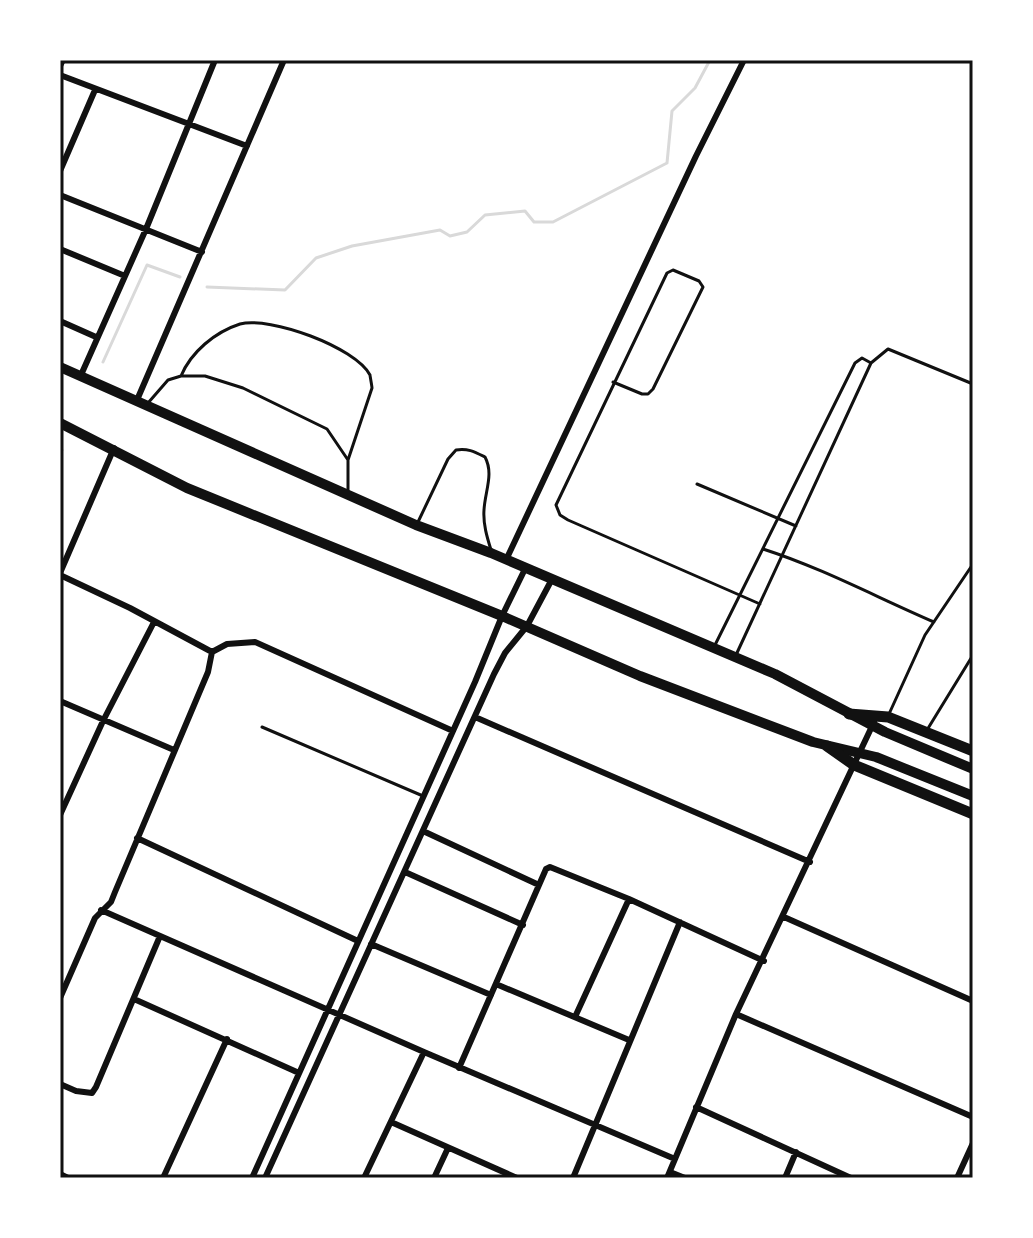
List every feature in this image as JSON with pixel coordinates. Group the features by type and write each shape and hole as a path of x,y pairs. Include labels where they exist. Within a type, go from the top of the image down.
{"highway":[{"path":"849,714 925,732 973,751"},
{"path":"827,746 854,765 973,814"}],"main road":[{"path":"60,367 416,525 491,553 736,657 792,682 849,714"},
{"path":"60,423 187,488 527,626 640,676 827,746 859,752 973,796"},
{"path":"879,720 973,769"}],"street":[{"path":"60,66 63,60"},
{"path":"81,375 146,229 214,60"},
{"path":"142,402 284,60"},
{"path":"506,560 744,60"},
{"path":"60,75 247,146"},
{"path":"60,171 95,90"},
{"path":"60,195 202,252"},
{"path":"60,249 125,276"},
{"path":"60,321 96,337"},
{"path":"114,448 60,574 212,652"},
{"path":"252,1178 525,569"},
{"path":"265,1178 505,653 527,626 551,581"},
{"path":"60,815 103,721 154,622"},
{"path":"212,652 227,644 255,642 453,731"},
{"path":"60,997 90,928 101,910 111,902 208,672 212,652"},
{"path":"60,701 174,750"},
{"path":"475,717 810,862"},
{"path":"685,1178 669,1175 696,1107 736,1014 764,961 859,752 879,720"},
{"path":"423,831 539,885"},
{"path":"137,838 358,941"},
{"path":"459,1068 546,869 550,867 629,899 764,961"},
{"path":"405,872 523,925"},
{"path":"575,1017 629,899"},
{"path":"101,910 459,1068 675,1159"},
{"path":"784,917 973,1001"},
{"path":"573,1178 680,922"},
{"path":"60,1084 76,1091 92,1093 160,936"},
{"path":"371,944 491,995"},
{"path":"496,984 629,1040"},
{"path":"134,999 299,1073"},
{"path":"736,1014 973,1117"},
{"path":"163,1178 227,1039"},
{"path":"364,1178 424,1052"},
{"path":"696,1107 851,1178"},
{"path":"391,1122 501,1175 517,1178"},
{"path":"957,1178 973,1143"},
{"path":"434,1178 448,1148"},
{"path":"785,1178 796,1152"},
{"path":"60,1174 68,1178"}],"lane":[{"path":"613,382 642,394 648,394 653,389 702,284 673,270 667,273 613,382 556,505 568,520 760,604"},
{"path":"181,376 186,363 215,336 243,323 279,325 323,342 354,359 370,376 372,388 348,460 348,494"},
{"path":"736,657 871,363 888,349 973,384"},
{"path":"713,648 855,363 862,358 871,363"},
{"path":"142,402 168,380 181,376 205,376 243,388 327,429 348,460"},
{"path":"416,525 448,459 456,450 475,451 485,457 491,473 484,510 491,553"},
{"path":"697,484 796,526"},
{"path":"763,549 837,576 934,622"},
{"path":"879,720 934,622 973,564"},
{"path":"925,732 973,656"},
{"path":"262,727 423,796"}],"waterway":[{"path":"207,287 285,290 316,258 352,246 440,230 450,236 467,232 485,215 525,211 534,222 553,222 667,163 672,111 695,88 710,60"},
{"path":"103,362 147,265 180,277"}]}
